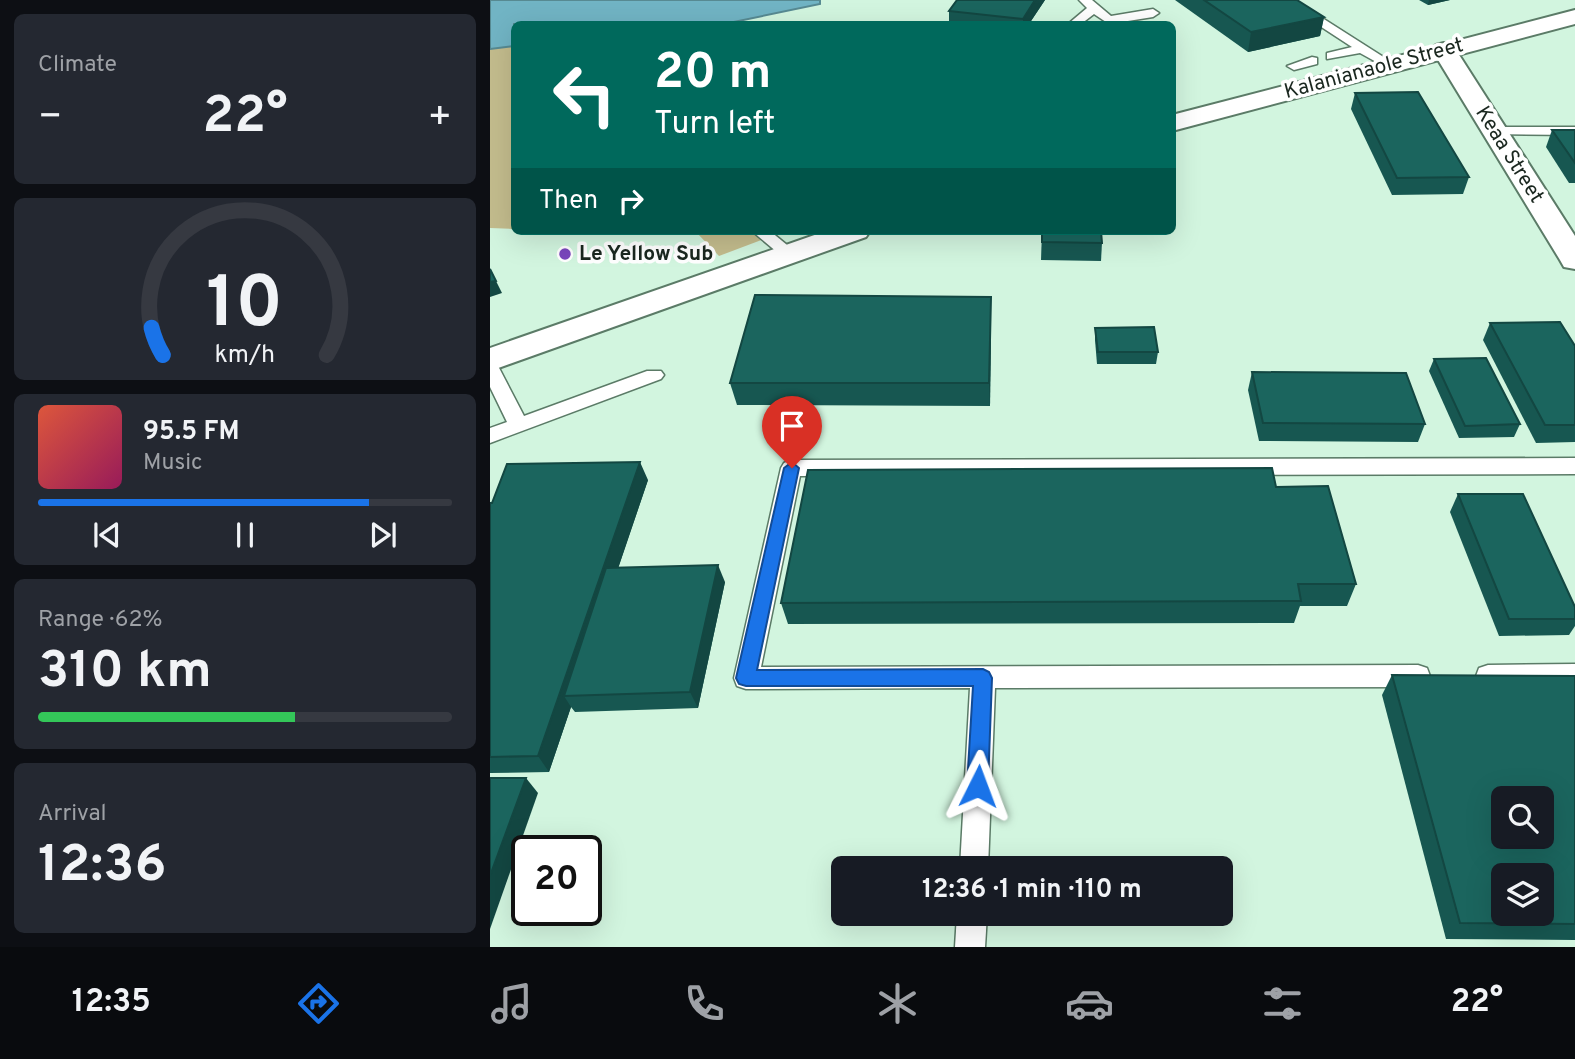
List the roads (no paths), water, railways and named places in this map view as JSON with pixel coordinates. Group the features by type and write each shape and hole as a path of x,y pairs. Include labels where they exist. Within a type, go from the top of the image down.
{"main road":[{"name":"Kalanianaole Street","path":"1176,122 1575,17"},
{"name":"Keaa Street","path":"1444,50 1575,260"},
{"path":"490,360 844,235"}],"lane":[{"path":"1286,0 1389,65"},
{"path":"1076,21 1090,4 1109,20 1153,13"},
{"path":"1332,56 1363,48"},
{"path":"1294,66 1312,61"},
{"path":"1494,131 1575,131"},
{"path":"765,235 790,254"},
{"path":"490,368 519,425"},
{"path":"490,436 654,375"},
{"path":"1437,676 746,678 792,468 1575,466"},
{"path":"1465,676 1575,675"},
{"path":"975,856 983,678"},
{"path":"970,947 971,926"}],"water":[{"path":"490,0 820,0 820,4 738,21 511,21 511,46 490,49"}],"place":[{"name":"Le Yellow Sub","path":"565,254"}]}
